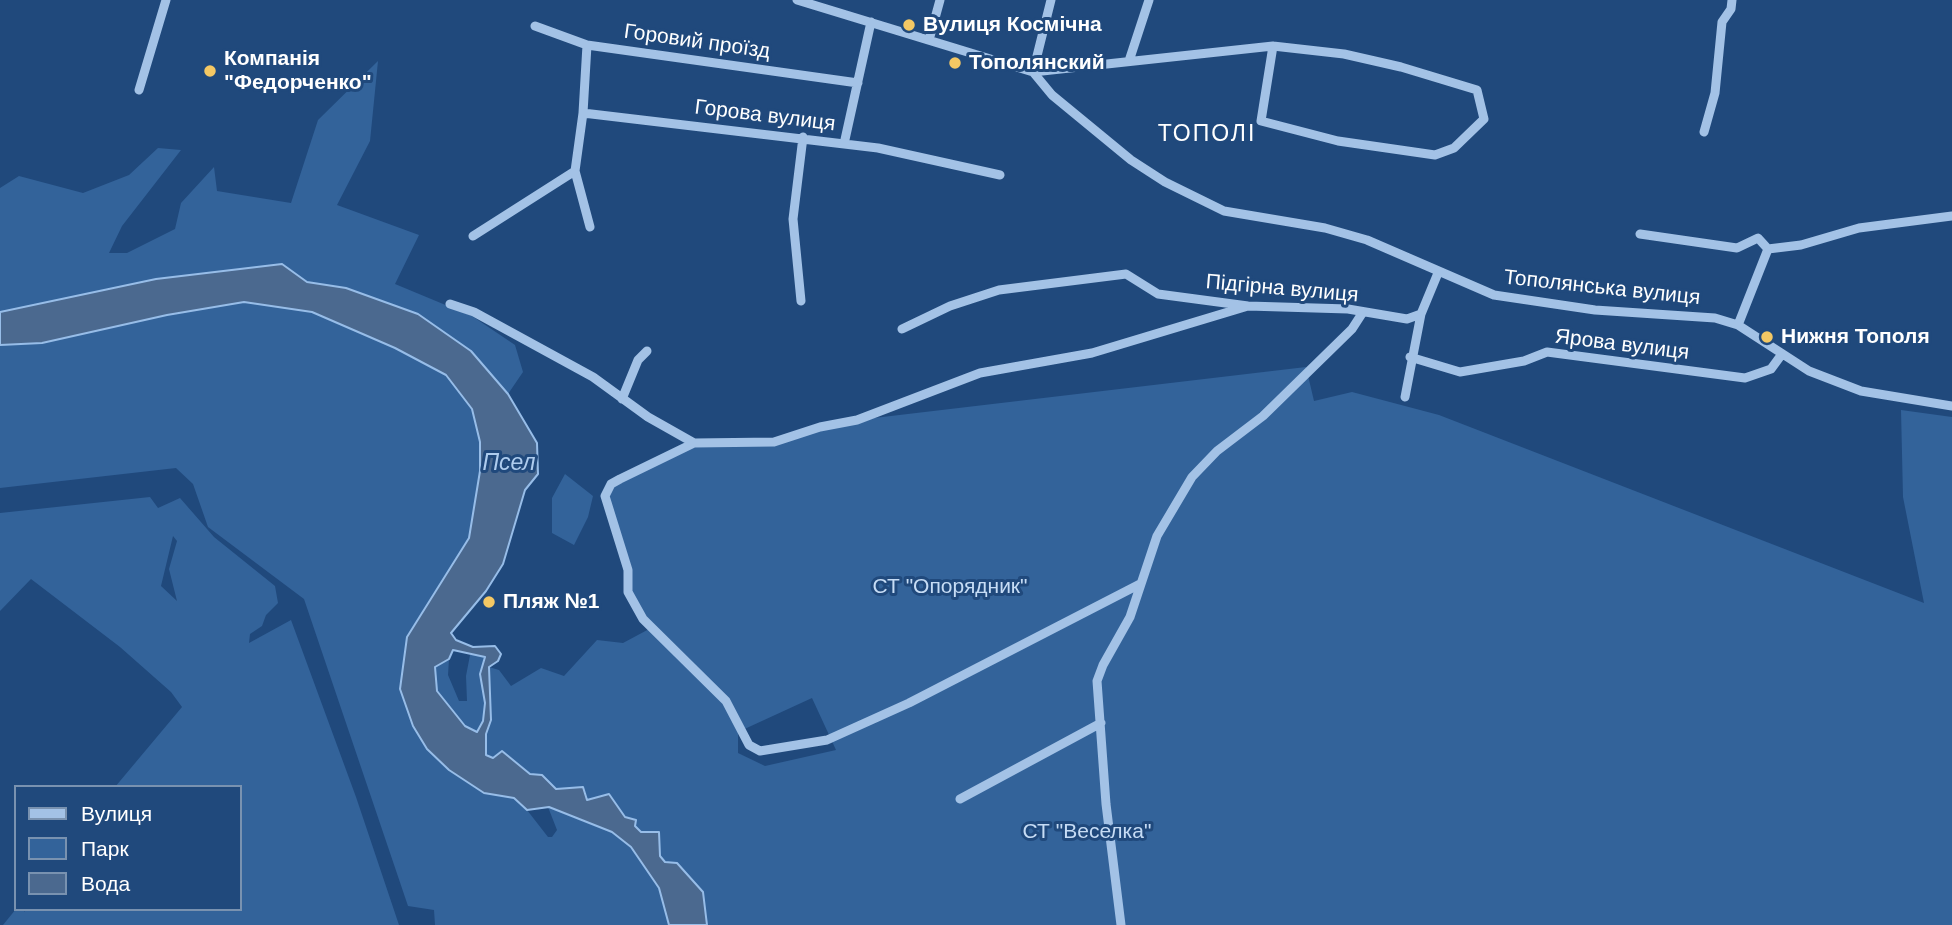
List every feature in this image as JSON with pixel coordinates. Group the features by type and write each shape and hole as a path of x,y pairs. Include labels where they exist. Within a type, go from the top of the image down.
{"street":[{"path":"139,90 166,0"},
{"path":"797,0 1033,72 1273,46 1344,54 1401,67 1477,90 1484,119 1454,148 1435,155 1338,141 1261,121 1273,46"},
{"path":"929,40 940,0"},
{"path":"1033,72 1051,0"},
{"path":"1129,61 1149,0"},
{"path":"1704,132 1715,93 1722,22 1731,5"},
{"path":"844,144 871,22"},
{"name":"Горовий проїзд","path":"535,26 587,45 858,83"},
{"path":"587,45 583,113 575,171 590,227"},
{"name":"Тополянська вулиця","path":"1033,72 1052,95 1099,136 1165,181 1224,211 1325,228 1367,240 1400,251 1438,272 1494,295 1595,310 1715,318 1738,325 1808,371 1861,391 1952,406"},
{"name":"Горова вулиця","path":"583,113 878,148 1000,175"},
{"path":"801,301 793,219 803,137"},
{"path":"473,236 575,171"},
{"path":"1768,249 1801,245 1859,228 1951,215"},
{"path":"1640,234 1737,248 1758,238 1768,249"},
{"path":"1738,325 1768,249"},
{"path":"1405,397 1410,357 1421,314 1438,272"},
{"name":"Підгірна вулиця","path":"902,329 950,306 999,290 1126,274 1158,294 1248,306 1363,312 1407,319 1421,314"},
{"path":"450,304 474,312 593,377 621,398 694,443"},
{"path":"1140,584 909,703 827,740 769,751 755,750 744,736 726,701 643,620 628,592 628,570 605,503 611,485 694,443 774,442 820,427 857,420 980,373 1091,353 1248,306"},
{"path":"1121,925 1106,804 1097,681 1130,617 1157,536 1192,477 1217,451 1263,416 1352,329 1363,312"},
{"path":"621,398 638,360 648,351"},
{"name":"Ярова вулиця","path":"1410,357 1460,372 1524,361 1547,352 1745,378 1771,369 1782,355"},
{"path":"960,799 1101,723"}],"green space":[{"path":"378,61 370,141 337,205 419,235 395,284 472,316 515,345 523,372 508,394 471,351 346,288 307,282 282,264 156,279 0,312 0,188 19,176 83,193 129,175 158,148 181,150 122,226 109,253 127,253 175,229 181,203 214,167 217,191 291,203 318,120"},
{"path":"244,302 312,312 395,348 446,375 472,409 480,442 480,471 469,538 407,637 400,689 413,726 427,749 484,793 514,798 548,837 552,837 557,830 548,807 612,832 631,847 659,888 669,925 435,925 434,910 408,906 304,599 208,527 193,484 176,468 0,488 0,345 42,343 167,315"},
{"path":"1306,367 1314,401 1352,392 1439,415 1924,603 1903,497 1901,410 1952,417 1952,925 707,925 703,892 677,863 665,862 660,856 659,841 641,832 625,817 609,794 587,800 556,789 542,775 531,774 502,751 493,758 486,755 486,734 491,720 489,667 499,670 511,686 541,668 564,676 597,640 623,643 651,628 628,592 607,489 682,447 774,442 857,420","holes":["812,698 836,750 765,766 738,753 738,732"]},
{"path":"565,474 593,496 588,517 574,545 552,533 552,498"},
{"path":"150,497 158,508 180,498 214,537 275,586 278,603 266,615 262,626 250,634 249,643 291,620 356,797 399,925 3,925 14,911 242,911 242,785 117,785 182,707 171,692 120,647 31,579 0,611 0,513","holes":["173,536 177,541 169,569 177,601 161,586"]},
{"path":"476,653 485,656 480,674 485,703 483,721 477,732 465,726 437,692 435,667 449,659 448,675 459,701 467,701 466,676 470,655"}],"water":[{"name":"Псел","path":"282,264 307,282 346,288 418,314 471,351 508,394 537,443 538,474 525,490 503,564 486,591 451,633 456,640 473,647 495,646 501,654 498,661 489,667 491,720 486,734 486,755 493,758 502,751 530,774 542,775 556,789 583,787 587,800 609,794 625,817 636,820 635,826 641,832 659,832 660,856 665,862 677,863 703,892 707,925 669,925 659,888 631,847 612,832 549,807 527,810 514,798 484,793 449,770 427,749 413,726 400,689 407,637 469,538 480,471 480,442 472,409 446,375 395,348 312,312 244,302 167,315 42,343 0,345 0,312 156,279","holes":["453,650 485,657 480,674 485,703 483,721 477,732 465,726 437,691 435,667 449,659"]}],"place":[{"name":"Вулиця Космічна","path":"909,25"},
{"name":"Тополянский","path":"955,63"},
{"name":"Компанія \"Федорченко\"","path":"210,71"},
{"name":"Нижня Тополя","path":"1767,337"},
{"name":"Пляж №1","path":"489,602"}],"district":[{"name":"ТОПОЛІ","path":"1207,135"}],"park label":[{"name":"СТ \"Опорядник\"","path":"950,587"},
{"name":"СТ \"Веселка\"","path":"1087,832"}]}
